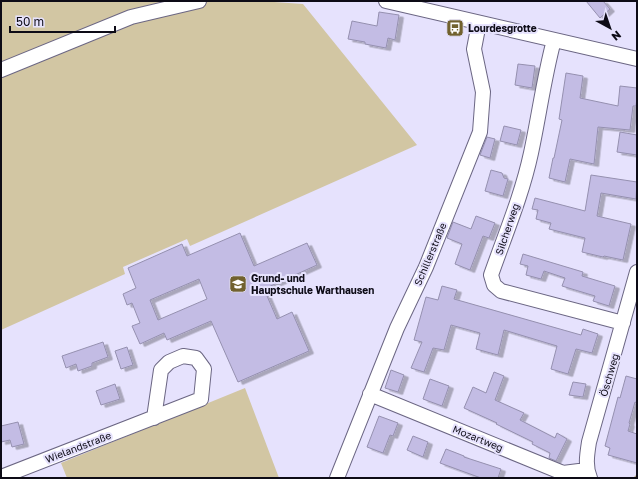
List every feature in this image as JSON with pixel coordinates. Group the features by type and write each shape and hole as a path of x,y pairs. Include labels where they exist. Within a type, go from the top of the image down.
{"street":[{"path":"1,70 131,17 199,1"},
{"path":"386,1 637,58"},
{"name":"Schillerstraße","path":"337,478 397,328 426,267 480,132 483,92 474,49 479,23"},
{"name":"Silcherweg","path":"554,40 530,155 516,204 491,275 494,286 501,291 623,323"},
{"name":"Öschweg","path":"588,474 586,460 589,442 623,323 632,309 637,272"},
{"name":"Wielandstraße","path":"1,477 154,418 201,399 204,369 196,358 183,356 169,362 161,370 154,418"},
{"name":"Mozartweg","path":"370,394 563,472 588,474"}],"shaded area":[{"path":"1,1 260,1 303,4 417,145 190,246 187,239 123,267 125,274 1,330"},
{"path":"245,388 279,478 67,478 61,463"}],"building":[{"path":"586,1 603,1 610,9 600,18"},
{"path":"379,12 399,15 395,40 388,38 386,48 348,39 352,21 377,26"},
{"path":"518,64 535,66 532,88 515,85"},
{"path":"566,73 583,76 580,98 618,106 620,86 637,88 637,98 636,106 633,106 630,130 598,127 594,164 570,159 565,182 549,178 562,120 559,119"},
{"path":"504,126 521,130 517,145 500,141"},
{"path":"620,132 637,135 637,155 617,152"},
{"path":"487,137 495,139 490,158 480,155"},
{"path":"491,170 502,173 504,178 508,179 503,196 485,191"},
{"path":"591,175 637,182 636,199 601,193 597,216 631,224 623,260 582,252 585,238 549,229 551,223 536,219 538,210 532,209 535,198 585,211"},
{"path":"476,216 495,223 489,238 483,236 470,270 455,264 462,244 447,238 453,222 471,229"},
{"name":"Grund- und Hauptschule Warthausen","path":"240,233 254,266 307,243 317,265 264,289 277,319 292,312 309,351 238,382 211,321 167,340 164,333 140,344 132,326 140,323 132,303 127,305 123,294 136,288 128,268 182,244 187,256","holes":["199,279 207,299 158,320 150,300"]},
{"path":"523,254 583,272 582,276 615,286 609,306 593,301 595,296 562,286 565,278 544,271 541,279 526,275 528,266 520,264"},
{"path":"442,286 457,290 454,299 581,335 583,329 598,334 592,353 576,349 568,374 551,369 557,346 504,330 498,355 476,349 480,333 451,325 444,350 433,348 424,372 411,368 422,342 414,340 426,297 438,300"},
{"path":"103,342 108,357 92,363 92,366 78,371 76,364 66,368 62,356"},
{"path":"127,347 133,365 121,369 115,351"},
{"path":"391,370 404,375 398,392 385,388"},
{"path":"494,372 504,376 495,400 524,413 520,420 555,438 557,433 567,439 556,461 549,458 550,453 532,444 533,442 464,408 473,387 486,393"},
{"path":"626,376 637,379 637,403 635,402 628,431 637,434 637,463 608,455 610,448 605,446 618,397 620,398"},
{"path":"430,379 449,386 442,406 423,399"},
{"path":"573,382 586,384 583,397 569,395"},
{"path":"115,384 120,399 101,405 96,391"},
{"path":"379,416 398,423 393,436 390,435 383,453 367,447"},
{"path":"18,422 24,444 12,447 10,440 1,442 1,426"},
{"path":"413,436 428,442 423,457 407,450"},
{"path":"446,449 464,457 501,469 498,478 481,478 440,463"}],"place":[{"name":"Lourdesgrotte","path":"455,28"},
{"name":"Grund- und Hauptschule Warthausen","path":"238,284"}]}
